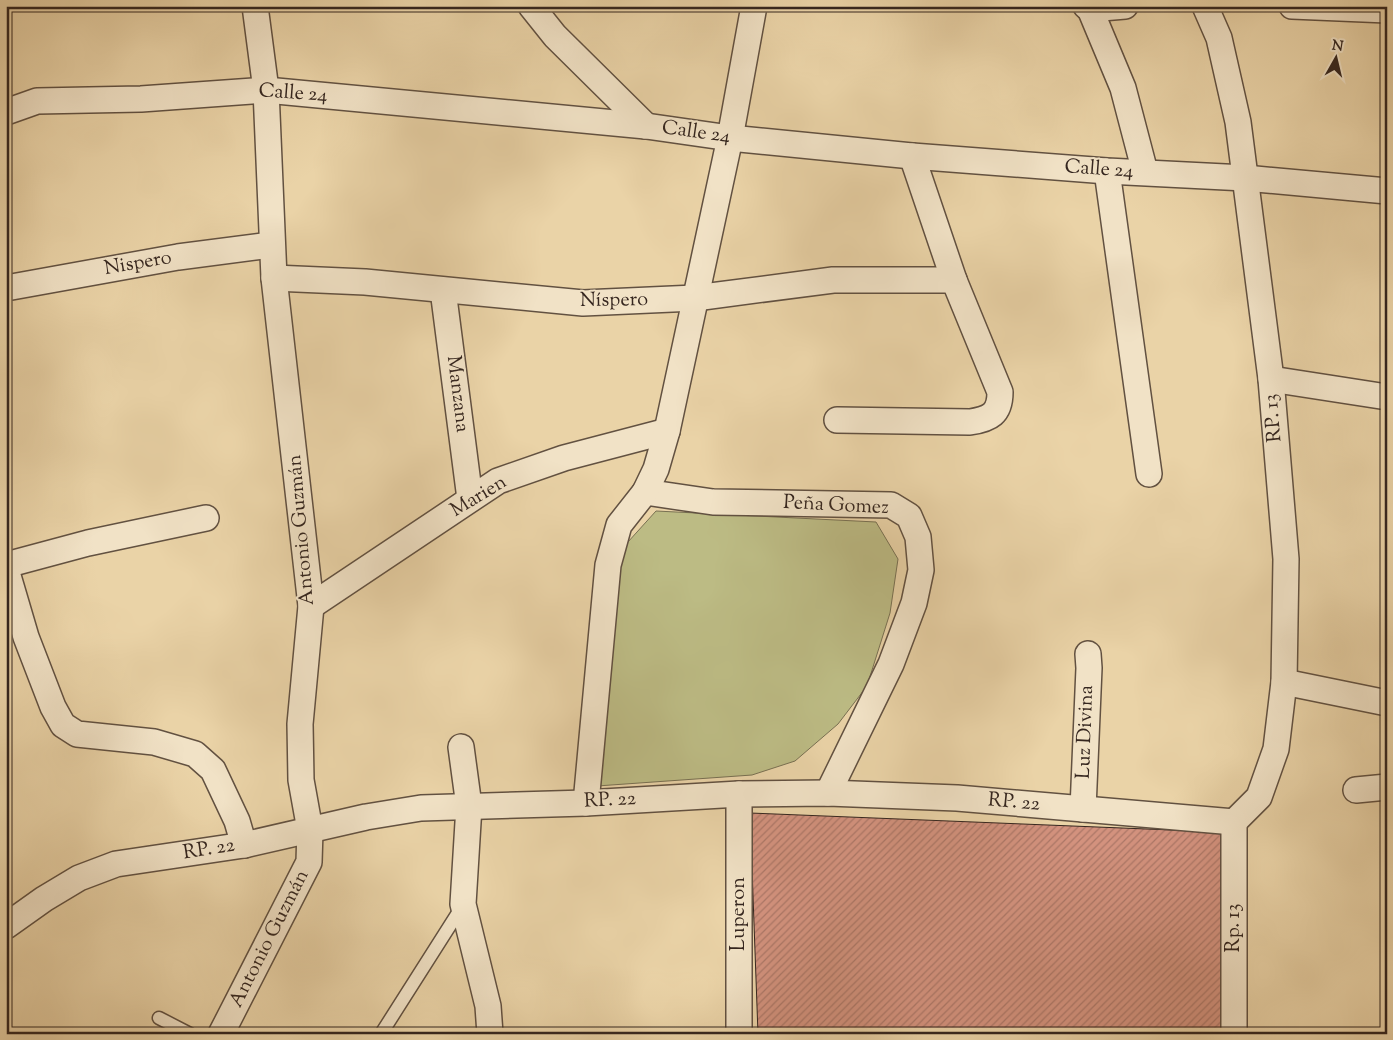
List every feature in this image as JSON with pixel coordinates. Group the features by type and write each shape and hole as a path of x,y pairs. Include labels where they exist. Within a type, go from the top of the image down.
{"street":[{"name":"Antonio Guzmán","path":"221,1034 309,862 310,830 301,780 300,724 311,606 274,278 271,245 266,90 255,6"},
{"path":"531,6 555,36 646,126"},
{"path":"586,803 608,565 619,524 645,492 656,469 667,431 730,138 754,6"},
{"path":"1125,6 1088,8 1123,88 1144,172"},
{"name":"RP. 13","path":"1205,6 1219,38 1238,122 1271,379 1286,559 1284,682 1276,749 1259,797 1234,822"},
{"path":"1292,6 1387,10"},
{"name":"Calle 24","path":"6,112 37,101 141,98 266,90 646,126 730,138 912,156 1107,171 1245,178 1387,191"},
{"path":"838,420 970,422 982,420 994,414 1000,404 1000,392 954,280 912,156"},
{"path":"1107,171 1149,474"},
{"name":"Nispero","path":"6,288 178,257 271,245"},
{"name":"Níspero","path":"274,278 365,282 583,303 695,298 832,280 954,280"},
{"name":"Manzana","path":"444,290 470,499"},
{"path":"1271,379 1387,397"},
{"name":"Marien","path":"311,606 498,481 564,458 667,431"},
{"name":"Peña Gomez","path":"645,492 713,502 891,505 909,516 918,537 920,554 920,570 914,603 891,664 828,793"},
{"path":"206,518 88,543 6,567 16,640 63,725 77,734 154,742 195,754 213,770 237,821 244,845"},
{"name":"Luz Divina","path":"1084,809 1088,654"},
{"path":"1284,682 1387,702"},
{"path":"461,747 468,806 464,904 488,1006 490,1034"},
{"path":"1356,790 1387,787"},
{"name":"RP. 22","path":"6,926 60,889 100,869 116,864 244,845 366,817 420,808 586,803 739,794 828,793 957,798 1234,822"},
{"name":"Luperon","path":"739,794 739,1034"},
{"name":"Rp. 13","path":"1234,822 1234,1034"}],"lane":[{"path":"382,1034 464,904"},
{"path":"159,1018 190,1034"}],"shaded area":[{"path":"656,511 876,522 898,559 890,613 867,686 838,724 795,761 752,775 597,786 618,553"}],"building":[{"path":"750,813 1221,832 1223,1034 758,1034"}]}
